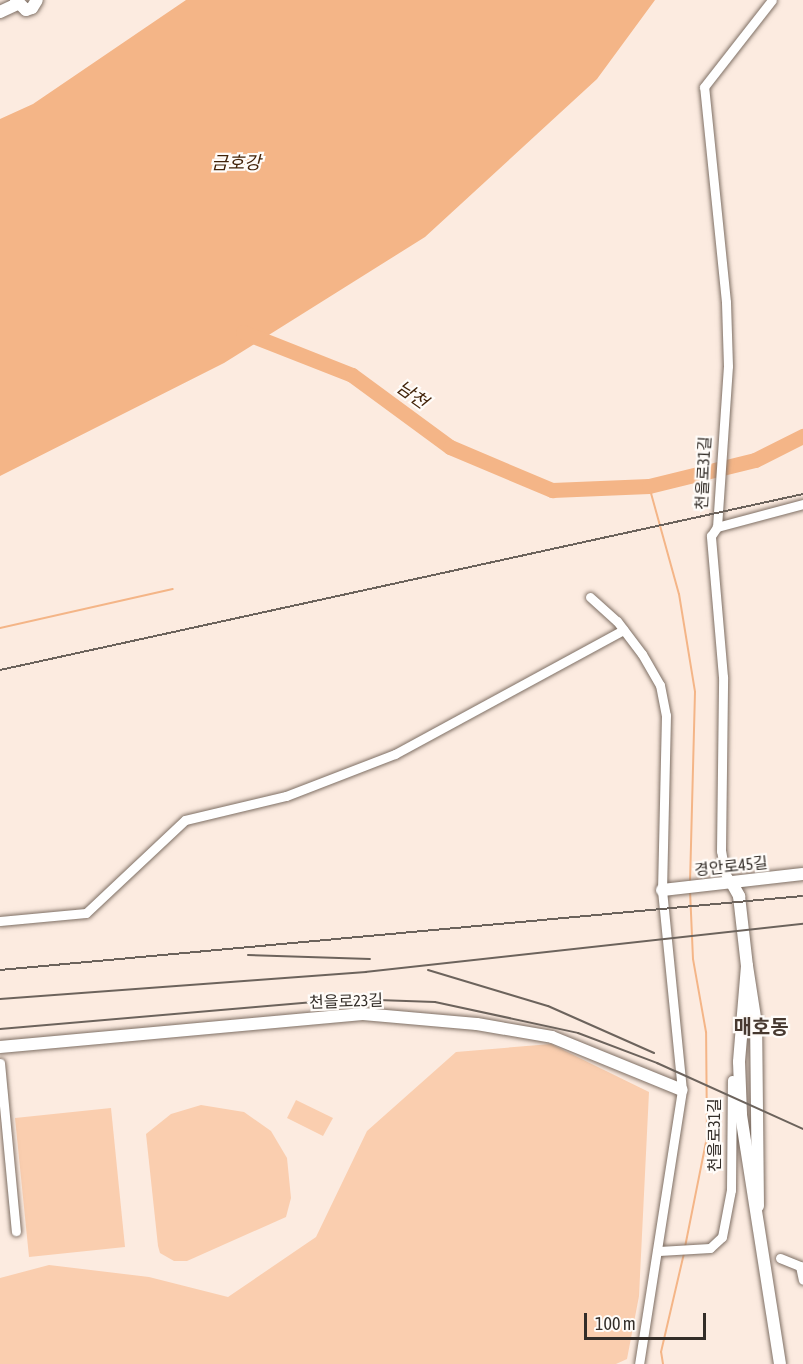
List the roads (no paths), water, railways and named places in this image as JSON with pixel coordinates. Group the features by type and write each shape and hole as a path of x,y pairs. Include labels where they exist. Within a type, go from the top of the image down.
{"street":[{"path":"0,12 16,2 29,9 37,0"},
{"name":"천을로31길","path":"747,966 739,896 725,873 721,851 723,677 711,536 717,527 723,408 728,366 726,303 704,87 772,0"},
{"path":"717,527 803,504"},
{"path":"590,597 624,630 660,686 666,716 667,889 682,1090 663,1251 639,1364"},
{"path":"0,921 80,914 185,820 286,796 395,754 624,630"},
{"name":"경안로45길","path":"667,889 734,885 803,874"},
{"path":"747,966 756,1024 758,1206"},
{"path":"747,966 739,1086 746,1153 758,1206 780,1364"},
{"name":"천을로23길","path":"0,1047 363,1014 477,1024 552,1037 682,1090"},
{"path":"0,1063 16,1231"},
{"name":"천을로31길","path":"663,1251 711,1248 722,1237 731,1190 732,1080"},
{"path":"780,1258 800,1266 803,1280"}],"water":[{"name":"금호강","path":"186,0 655,0 597,79 425,237 224,363 0,476 0,119 33,104"}],"waterway":[{"name":"남천","path":"243,332 352,375 450,447 552,490 649,486 755,460 803,436"},
{"path":"649,486 679,594 695,692 690,882"},
{"path":"0,628 173,589"},
{"path":"685,1247 707,1137 706,1032 693,959 690,890"},
{"path":"663,1364 661,1352 684,1253"}],"railway":[{"path":"0,670 803,494"},
{"path":"0,970 803,896"},
{"path":"0,999 366,972 803,924"},
{"path":"248,955 370,959"},
{"path":"428,970 548,1006 654,1053"},
{"path":"0,1029 349,999 435,1002 578,1033 657,1063 803,1129"}],"district":[{"name":"매호동","path":"761,1026"}]}
